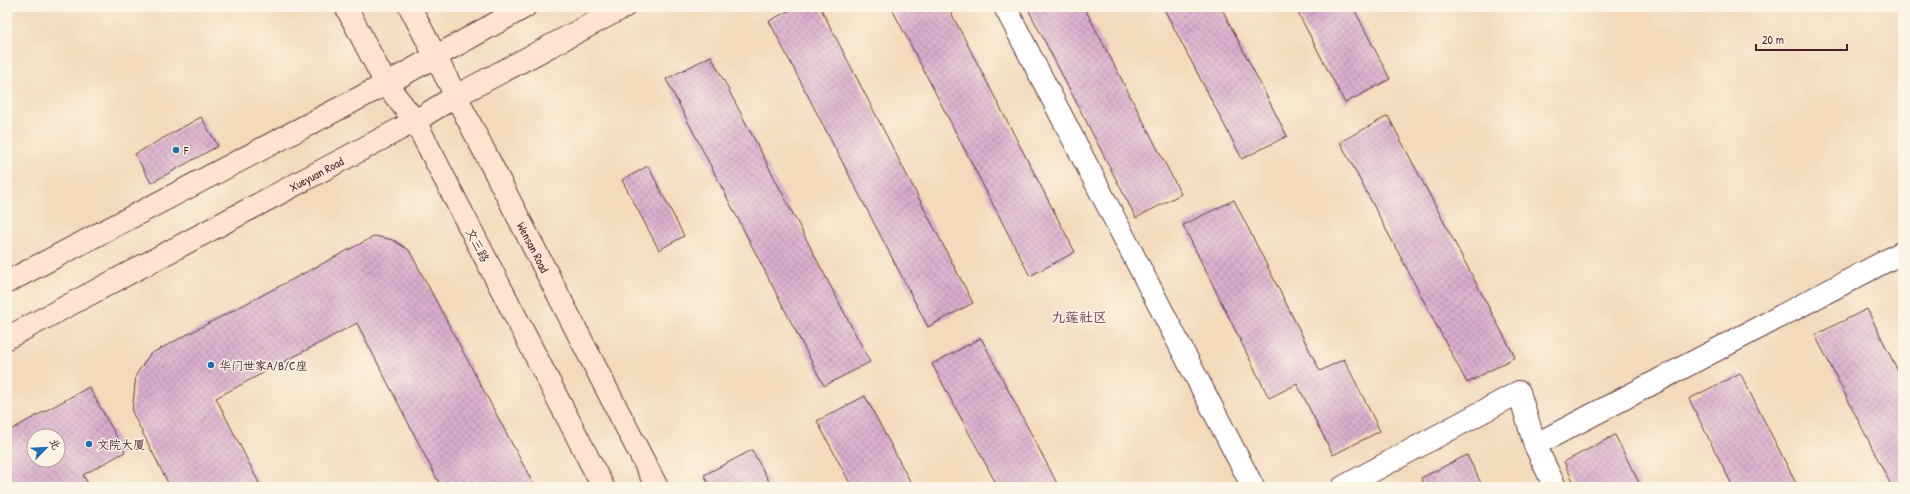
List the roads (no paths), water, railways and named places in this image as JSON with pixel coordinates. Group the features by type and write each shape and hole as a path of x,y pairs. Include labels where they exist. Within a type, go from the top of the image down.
{"main road":[{"name":"文三路","path":"346,7 386,84 415,121 603,487"},
{"name":"Wensan Road","path":"410,7 436,56 454,97 656,487"},
{"path":"7,282 386,84 525,7"},
{"name":"Xueyuan Road","path":"7,338 415,121 454,97 624,7"}],"street":[{"path":"1005,7 1253,487"},
{"path":"1534,445 1903,252"},
{"path":"1343,487 1519,392 1534,445 1555,487"}],"place":[{"name":"F","path":"176,150"},
{"name":"华门世家A/B/C座","path":"211,365"},
{"name":"文院大厦","path":"89,444"}],"district":[{"name":"九莲社区","path":"1079,316"}]}
